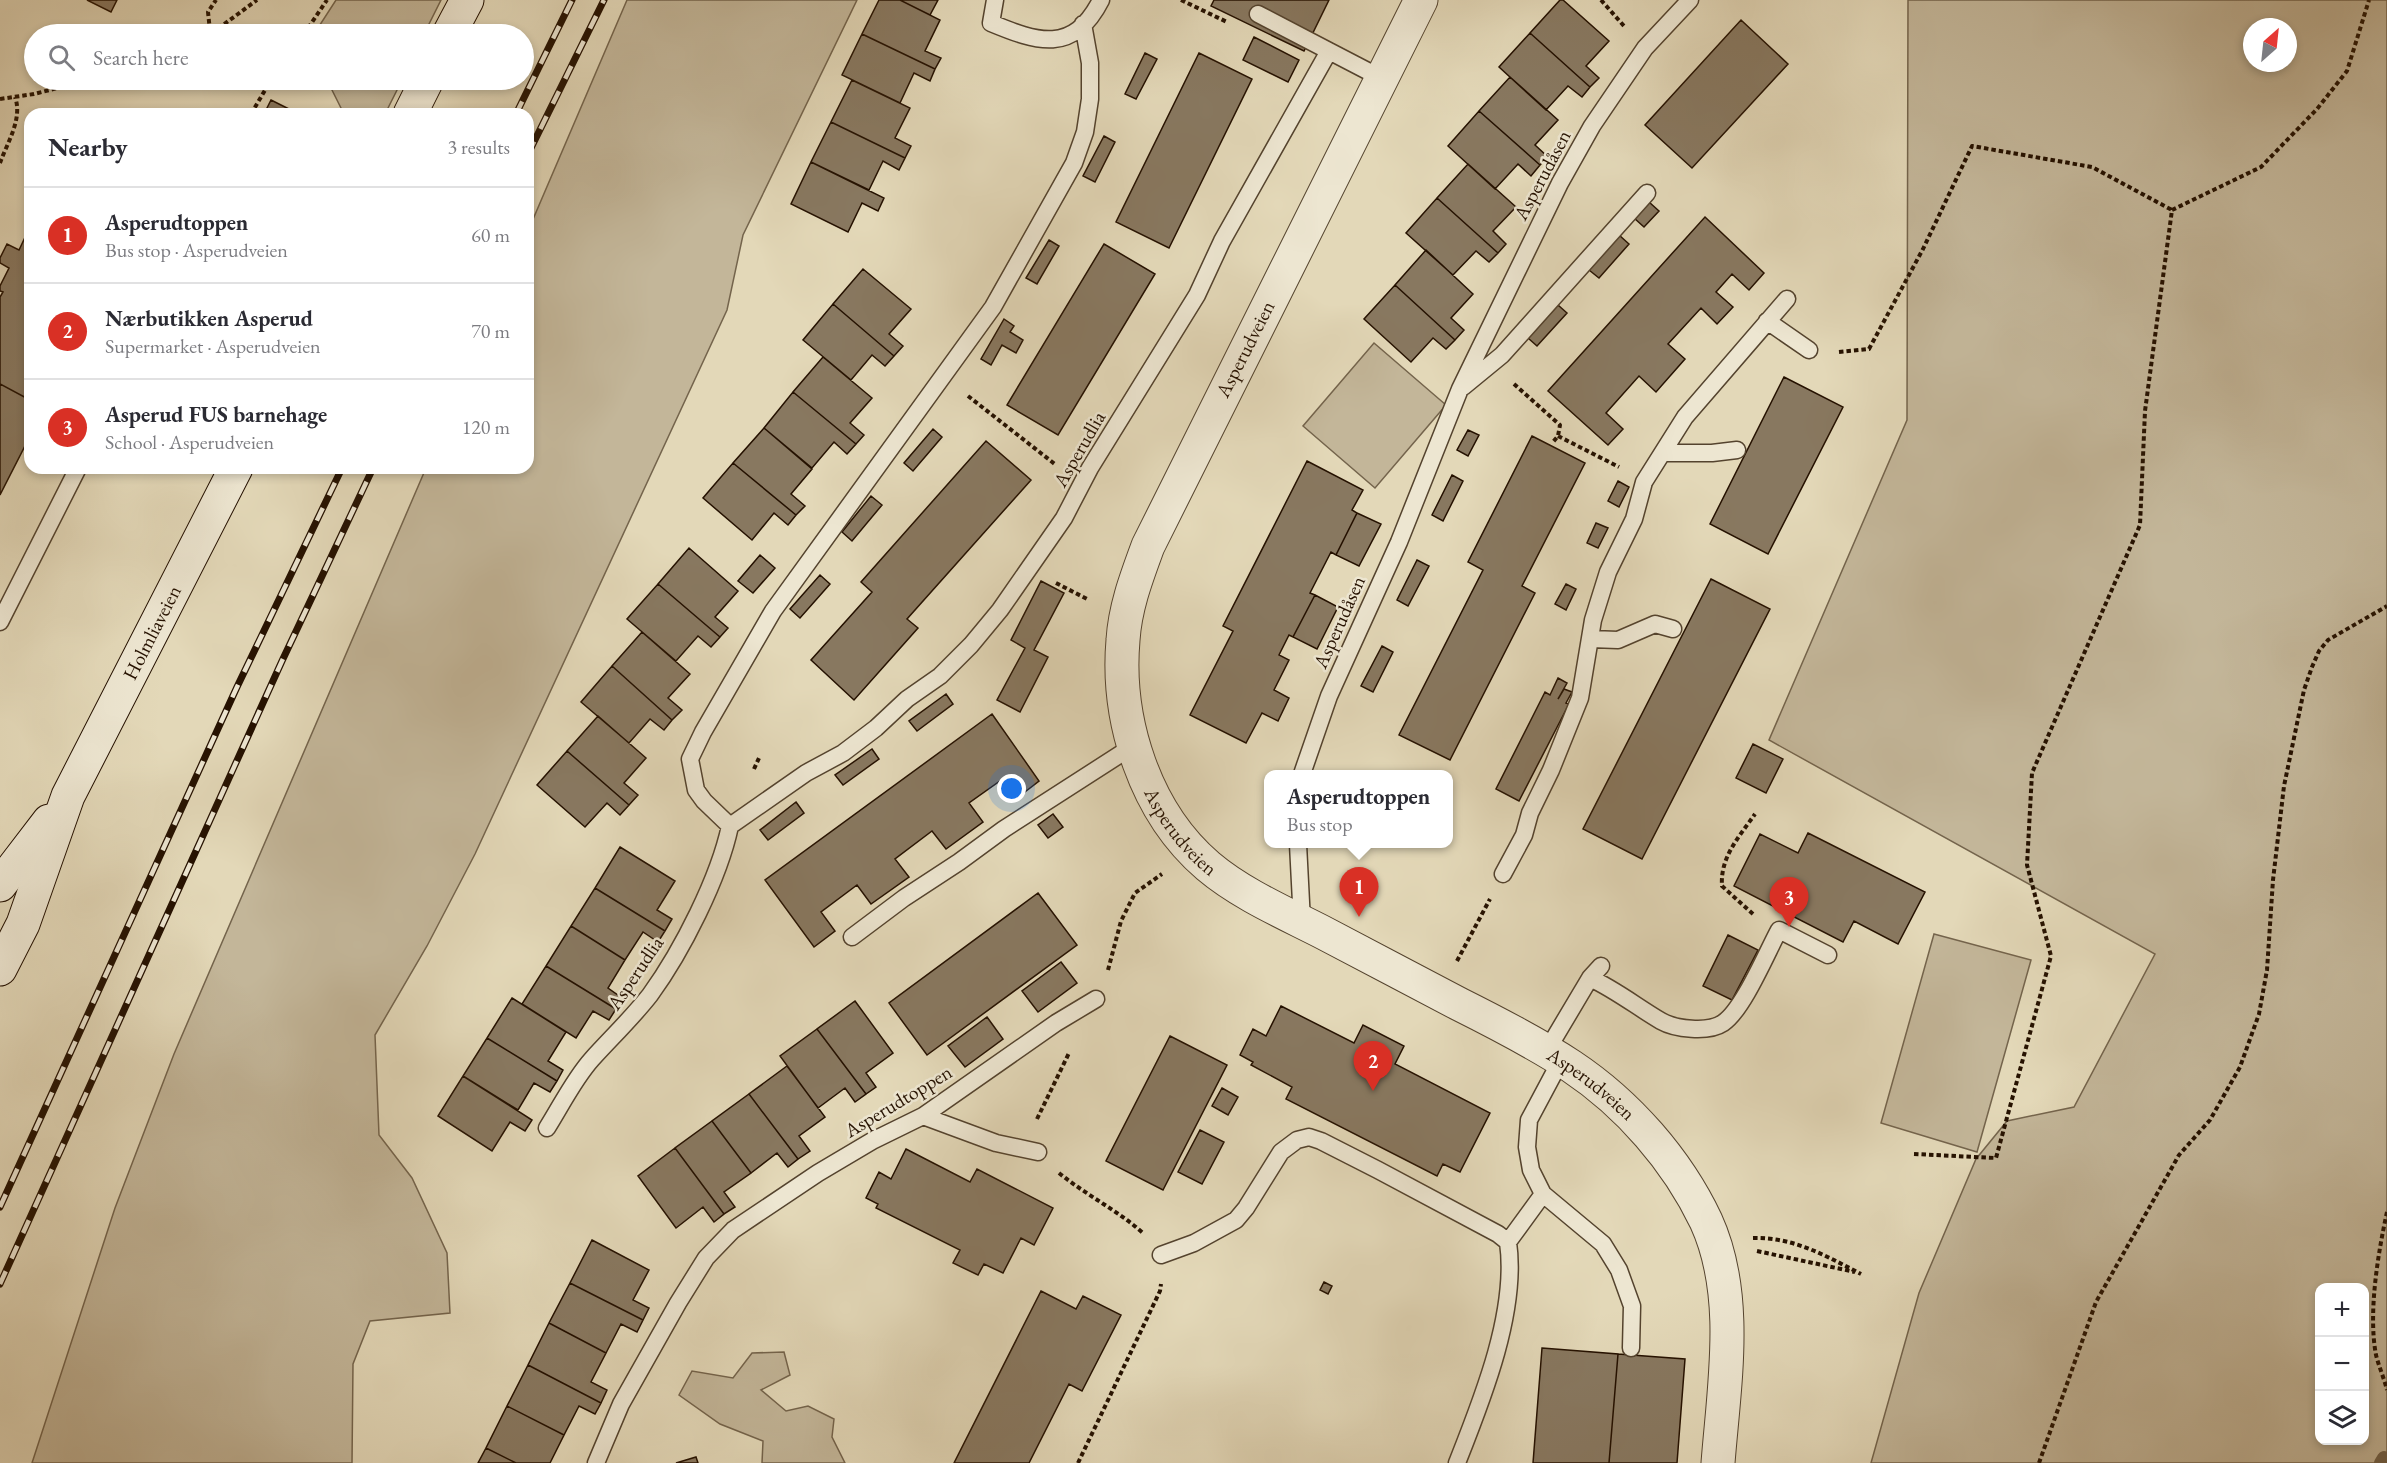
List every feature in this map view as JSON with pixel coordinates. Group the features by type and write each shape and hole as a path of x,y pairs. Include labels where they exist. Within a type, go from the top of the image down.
{"street":[{"path":"454,24 467,0"},
{"name":"Asperudveien","path":"1421,0 1179,482 1148,546 1136,577 1126,613 1122,662 1127,716 1133,746 1156,800 1182,841 1208,866 1226,879 1302,922 1488,1018 1553,1056 1594,1083 1654,1141 1678,1171 1707,1224 1721,1273 1725,1300 1725,1367 1718,1463"},
{"path":"413,108 422,90"},
{"name":"Holmliaveien","path":"0,969 23,924 68,796 233,474"},
{"name":"Holmliaveien","path":"0,885 68,796"}],"lane":[{"path":"995,0 991,23 1039,40 1059,39 1079,29 1101,0"},
{"name":"Asperudåsen","path":"1303,770 1329,696 1399,542 1460,389 1555,193 1592,126 1645,48 1690,0"},
{"path":"1258,14 1381,78"},
{"path":"730,826 696,790 690,759 773,611 993,307 1074,163 1085,132 1090,99 1090,63 1083,24"},
{"name":"Asperudlia","path":"547,1128 591,1061 633,1017 652,992 683,939 714,877 724,853 730,826 806,773 843,753 876,728 907,699 940,676 971,645 1000,610 1064,518 1090,468 1197,295 1222,241 1329,51"},
{"name":"Asperudåsen","path":"1460,389 1502,355 1647,193"},
{"path":"1503,874 1524,835 1530,813 1551,770 1580,698 1593,620 1608,572 1634,519 1644,482 1684,417 1787,299"},
{"path":"1767,321 1809,350"},
{"path":"1663,453 1712,453 1737,450"},
{"path":"0,622 75,474"},
{"path":"1591,639 1618,640 1655,624 1673,629"},
{"path":"852,937 1004,829 1133,746"},
{"path":"1298,848 1302,922"},
{"path":"1631,1348 1632,1306 1620,1270 1603,1244 1543,1194 1532,1170 1527,1147 1529,1120 1553,1056 1595,972 1614,989 1662,1022 1672,1026 1697,1029 1722,1024 1734,1012 1779,930 1828,955"},
{"name":"Asperudtoppen","path":"596,1463 621,1404 678,1303 712,1251 733,1230 774,1200 872,1141 923,1116 1048,1029 1096,999"},
{"path":"923,1116 996,1143 1038,1152"},
{"path":"1161,1255 1203,1239 1236,1220 1281,1152 1297,1140 1309,1137 1378,1170 1498,1234 1508,1242"},
{"path":"1457,1463 1490,1376 1508,1290 1510,1259 1508,1242 1543,1194"}],"path":[{"path":"209,24 208,12 216,0"},
{"path":"224,24 257,0"},
{"path":"311,24 327,0"},
{"path":"1181,0 1215,16"},
{"path":"1600,0 1629,30"},
{"path":"2172,210 2261,167 2317,109 2347,71 2369,0"},
{"path":"0,99 45,90"},
{"path":"255,108 265,90"},
{"path":"0,164 15,127 18,106 15,97"},
{"path":"1809,350 1820,355 1869,349 1923,249 1972,146 2092,167 2172,210"},
{"path":"1914,1154 1996,1158 2051,956 2027,865 2032,773 2140,525 2145,411 2172,210"},
{"path":"941,380 970,397 1046,458"},
{"path":"1533,402 1560,425 1558,436 1553,442"},
{"path":"1558,436 1624,469"},
{"path":"2039,1463 2096,1302 2179,1155 2210,1119 2240,1067 2259,1014 2267,970 2273,880 2284,786 2304,690 2312,667 2319,651 2328,640 2387,606"},
{"path":"1755,814 1729,851 1721,870 1722,886 1753,914 1779,930"},
{"path":"1078,1463 1160,1290 1164,1264 1161,1255 1147,1236 1124,1216 1082,1191 1054,1169 1038,1152 1032,1131 1096,999 1108,970 1121,921 1135,893 1193,851"},
{"path":"1454,966 1503,874"},
{"path":"2387,1212 2379,1249 2374,1320 2376,1354 2387,1390"},
{"path":"1748,1238 1771,1237 1812,1248 1862,1274 1773,1253 1750,1250"}],"shaded area":[{"path":"336,0 441,0 429,24 320,24"},
{"path":"627,0 857,0 743,235 727,310 475,854 427,946 375,1035 379,1135 412,1178 447,1253 450,1313 370,1321 353,1364 352,1463 32,1463 115,1208 174,1054 423,474 534,474 534,217"},
{"path":"1908,0 2387,0 2387,1463 1871,1463 1919,1293 1976,1159 2007,1121 2074,1107 2155,954 1769,740 1907,420"},
{"path":"332,90 397,90 388,108 341,108"},
{"path":"1374,343 1446,405 1375,488 1303,426"},
{"path":"1934,934 2031,960 1977,1152 1881,1123"},
{"path":"784,1352 790,1375 761,1390 786,1411 808,1406 834,1419 832,1437 845,1463 762,1463 763,1441 720,1424 679,1395 692,1371 733,1378 752,1353"}],"building":[{"path":"87,0 117,0 111,12"},
{"path":"879,0 900,0 940,20 925,51 941,58 935,69 862,34"},
{"path":"900,0 938,0 930,15"},
{"path":"1214,0 1329,0 1304,51 1211,6"},
{"path":"1560,0 1563,0 1609,41 1586,66 1599,78 1590,87 1530,33"},
{"path":"1741,20 1788,64 1692,168 1645,125"},
{"path":"1530,33 1590,87 1582,97 1568,86 1546,110 1499,67"},
{"path":"862,34 935,69 930,81 914,73 900,103 842,75"},
{"path":"1254,37 1299,60 1288,82 1243,60"},
{"path":"1145,53 1157,59 1136,99 1125,94"},
{"path":"1199,53 1252,79 1169,248 1116,222"},
{"path":"1510,77 1558,120 1535,145 1548,157 1540,165 1479,111"},
{"path":"852,80 910,108 895,138 911,146 905,158 831,122"},
{"path":"271,100 287,108 267,108"},
{"path":"1479,111 1540,165 1531,176 1518,164 1495,189 1448,146"},
{"path":"831,122 905,158 899,170 883,161 869,190 811,162"},
{"path":"1104,136 1115,142 1095,182 1083,176"},
{"path":"811,162 884,198 878,211 862,203 848,232 791,204"},
{"path":"1468,164 1516,207 1493,231 1506,244 1498,253 1437,198"},
{"path":"1437,198 1498,253 1489,262 1476,251 1453,275 1406,233"},
{"path":"1649,202 1659,211 1644,227 1634,218"},
{"path":"1705,217 1764,273 1749,290 1732,274 1716,292 1733,307 1717,324 1701,308 1668,344 1685,359 1656,392 1639,376 1606,413 1623,429 1608,445 1548,391"},
{"path":"1619,235 1629,244 1599,278 1589,270"},
{"path":"24,240 24,397 0,384 0,297 3,292 0,291 0,286 9,268 0,263 0,258 7,244 19,250"},
{"path":"1049,240 1059,246 1037,284 1026,278"},
{"path":"1104,244 1155,274 1058,435 1007,405"},
{"path":"1426,250 1473,294 1451,318 1464,330 1455,340 1395,285"},
{"path":"863,269 911,309 889,334 903,346 894,356 833,304"},
{"path":"1395,285 1455,340 1446,349 1433,338 1411,362 1364,319"},
{"path":"833,304 894,356 885,366 872,355 851,380 803,340"},
{"path":"1558,305 1567,313 1537,346 1528,338"},
{"path":"1004,319 1014,326 1010,332 1023,340 1016,353 1002,345 991,365 981,359"},
{"path":"823,357 872,398 850,423 864,435 856,444 793,392"},
{"path":"1784,377 1843,407 1768,554 1710,524"},
{"path":"0,384 24,397 24,448 0,495"},
{"path":"793,392 856,444 847,454 834,442 812,468 764,428"},
{"path":"764,428 812,469 791,494 805,506 796,515 733,463"},
{"path":"933,429 942,437 913,471 904,463"},
{"path":"1468,430 1479,435 1468,456 1457,450"},
{"path":"1532,436 1585,463 1522,586 1535,593 1450,760 1399,735 1483,570 1468,562"},
{"path":"986,441 1031,480 907,619 918,628 854,700 811,660 872,592 861,582"},
{"path":"1307,461 1363,490 1352,510 1357,513 1336,555 1331,552 1310,593 1315,595 1293,637 1289,635 1279,655 1289,660 1274,690 1289,698 1278,721 1262,713 1246,743 1190,715 1233,631 1223,626"},
{"path":"733,463 796,515 788,525 774,513 752,540 703,498"},
{"path":"1452,475 1463,481 1443,521 1432,515"},
{"path":"1618,481 1629,487 1619,507 1608,501"},
{"path":"871,496 882,505 852,541 842,532"},
{"path":"1357,513 1381,524 1359,566 1336,555"},
{"path":"1596,523 1608,528 1598,548 1587,543"},
{"path":"689,548 738,591 715,617 728,628 720,637 658,584"},
{"path":"760,555 775,568 753,593 738,581"},
{"path":"1417,560 1429,566 1408,606 1397,600"},
{"path":"820,575 830,584 800,618 790,609"},
{"path":"1711,579 1770,609 1642,859 1583,829"},
{"path":"1041,581 1064,593 1034,650 1048,657 1020,712 997,700 1025,648 1011,640"},
{"path":"658,584 720,637 711,647 698,636 676,661 627,619"},
{"path":"1566,584 1576,589 1566,610 1555,604"},
{"path":"1315,595 1338,607 1317,649 1293,637"},
{"path":"642,632 690,674 668,698 682,710 672,720 612,666"},
{"path":"1382,646 1393,652 1373,692 1361,686"},
{"path":"612,666 672,720 664,730 650,719 629,743 581,702"},
{"path":"1558,678 1567,683 1558,699 1564,689 1572,692 1566,703 1569,704 1519,801 1496,789 1545,692 1550,695"},
{"path":"946,694 953,704 917,731 909,721"},
{"path":"992,714 1039,781 1021,795 1007,776 969,803 983,822 946,849 932,831 895,859 909,877 871,904 857,885 821,912 835,931 814,947 765,880"},
{"path":"598,716 646,758 624,783 638,795 629,805 567,751"},
{"path":"1753,744 1783,759 1766,793 1736,778"},
{"path":"872,749 879,759 843,785 835,775"},
{"path":"567,751 629,805 620,815 607,803 585,827 537,785"},
{"path":"796,802 804,813 768,840 760,830"},
{"path":"1053,814 1063,827 1048,838 1038,825"},
{"path":"1808,833 1925,892 1898,944 1854,921 1843,942 1734,886 1760,834 1798,853"},
{"path":"620,847 675,881 657,910 672,919 665,931 595,888"},
{"path":"595,888 665,931 658,942 643,932 625,960 571,926"},
{"path":"1038,893 1077,945 927,1055 889,1003"},
{"path":"571,926 625,960 608,988 622,998 616,1009 546,966"},
{"path":"1728,935 1758,950 1732,1000 1703,986"},
{"path":"1061,962 1077,983 1038,1012 1022,991"},
{"path":"546,966 616,1009 609,1020 593,1011 576,1038 522,1004"},
{"path":"512,998 566,1032 548,1061 563,1070 557,1081 487,1038"},
{"path":"855,1001 893,1053 866,1073 876,1087 866,1094 817,1029"},
{"path":"1281,1006 1354,1043 1363,1025 1404,1046 1395,1064 1490,1113 1460,1172 1443,1164 1437,1176 1286,1099 1292,1087 1251,1065 1253,1062 1240,1055 1253,1029 1266,1036"},
{"path":"987,1017 1003,1039 965,1067 948,1046"},
{"path":"817,1029 866,1094 855,1102 845,1088 818,1108 780,1056"},
{"path":"1170,1036 1227,1065 1163,1190 1106,1161"},
{"path":"487,1038 557,1081 550,1092 534,1083 518,1110 463,1076"},
{"path":"787,1066 825,1117 799,1136 810,1151 798,1159 749,1094"},
{"path":"463,1076 532,1120 525,1131 510,1122 492,1151 438,1116"},
{"path":"1222,1088 1238,1097 1228,1115 1212,1106"},
{"path":"749,1094 798,1159 788,1167 777,1153 751,1173 712,1121"},
{"path":"712,1121 751,1173 724,1192 735,1207 724,1214 675,1148"},
{"path":"1200,1130 1224,1142 1202,1184 1178,1172"},
{"path":"675,1148 724,1214 714,1222 703,1207 676,1228 638,1176"},
{"path":"906,1149 970,1182 977,1169 1053,1208 1034,1245 1021,1238 1003,1273 984,1264 978,1275 953,1263 960,1250 876,1208 878,1204 866,1198 879,1172 891,1179"},
{"path":"592,1240 649,1270 633,1300 649,1308 643,1320 570,1283"},
{"path":"1324,1282 1332,1286 1328,1294 1320,1290"},
{"path":"570,1283 643,1320 637,1332 621,1324 606,1353 549,1323"},
{"path":"1041,1291 1076,1309 1083,1296 1121,1315 1082,1391 1069,1384 1029,1463 954,1463"},
{"path":"549,1323 606,1353 591,1382 607,1390 601,1403 528,1365"},
{"path":"1542,1348 1618,1354 1609,1463 1533,1463"},
{"path":"1618,1354 1685,1359 1677,1463 1609,1463"},
{"path":"528,1365 601,1403 595,1414 579,1406 564,1435 507,1406"},
{"path":"507,1406 564,1435 550,1463 516,1463 486,1448"},
{"path":"486,1448 516,1463 478,1463"},
{"path":"696,1457 698,1463 676,1463"}],"waterway":[{"path":"2381,1463 2384,1458"}],"railway":[{"path":"534,77 572,0"},
{"path":"534,142 604,0"},
{"path":"519,108 528,90"},
{"path":"0,1207 237,687 339,474"},
{"path":"0,1284 282,661 370,474"}],"place":[{"name":"Asperudtoppen","path":"1359,917"},
{"name":"Asperud FUS barnehage","path":"1789,927"},
{"name":"Nærbutikken Asperud","path":"1373,1091"}]}
